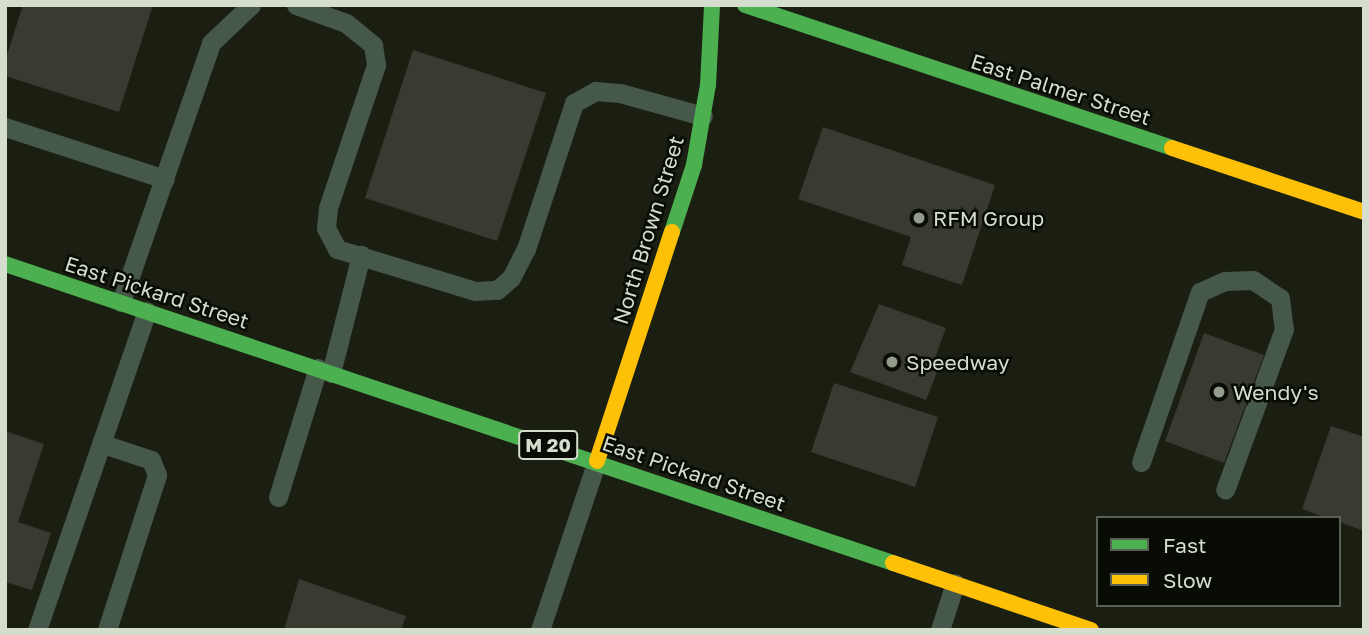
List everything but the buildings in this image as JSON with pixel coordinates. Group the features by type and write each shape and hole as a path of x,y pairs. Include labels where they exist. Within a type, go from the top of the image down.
{"main road":[{"name":"North Brown Street","path":"597,461 694,165 708,85 712,5"},
{"name":"East Palmer Street","path":"745,5 1364,212"},
{"name":"East Pickard Street","path":"5,264 597,461 1091,630"}],"lane":[{"path":"121,302 211,43 250,5"},
{"path":"296,5 346,23 373,45 376,65 328,208 326,228 337,249 475,291 497,290 511,278 526,249 574,103 596,91 620,93 703,116"},
{"path":"5,127 165,179"},
{"path":"278,497 325,370 361,255"},
{"path":"1140,462 1200,292 1225,281 1253,280 1280,298 1284,329 1225,490"},
{"path":"37,630 147,311"},
{"path":"103,444 150,460 157,475 107,630"},
{"path":"540,630 597,461"},
{"path":"940,630 955,583"}],"traffic: fast":[{"path":"672,232 694,165 708,85 712,5"},
{"path":"745,5 1172,148"},
{"path":"5,264 893,563"}],"traffic: slow":[{"path":"1172,148 1364,212"},
{"path":"597,461 672,232"},
{"path":"893,563 1091,630"}],"place":[{"name":"RFM Group","path":"919,218"},
{"name":"Speedway","path":"892,362"},
{"name":"Wendy's","path":"1219,392"}]}
